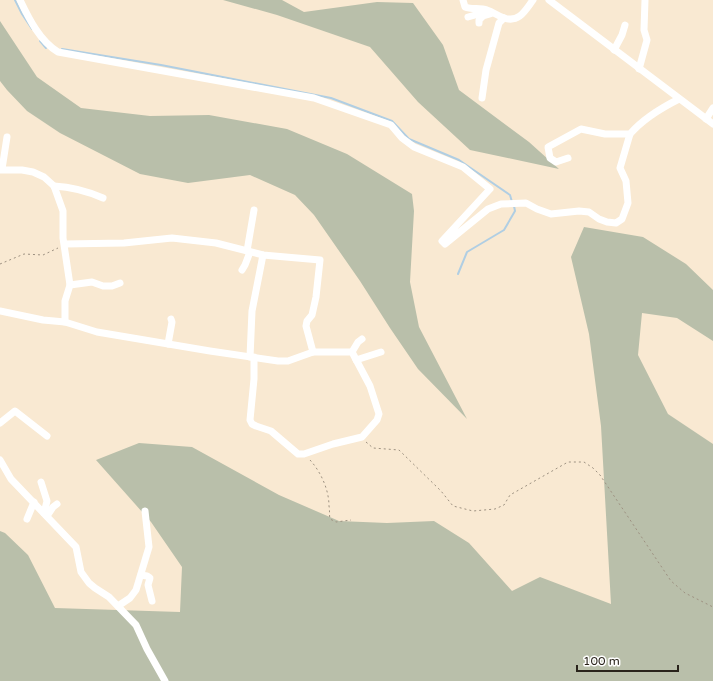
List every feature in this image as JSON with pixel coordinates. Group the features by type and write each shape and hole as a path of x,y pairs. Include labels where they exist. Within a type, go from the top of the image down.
{"street":[{"path":"20,0 31,22 51,48 58,52 314,98 391,125 402,138 414,147 463,167 490,189 442,241 445,244 488,209 501,204 526,203 551,214 579,211 589,212 599,219 616,224 622,220 628,203 626,181 620,168 630,134 638,124 679,99"},
{"path":"463,0 465,7 470,9 485,9 504,18 514,20 522,15 533,0"},
{"path":"549,0 713,124"},
{"path":"639,69 647,40 644,30 645,0"},
{"path":"468,18 492,12"},
{"path":"479,23 479,20 483,16 492,12"},
{"path":"482,98 486,70 499,23 504,18"},
{"path":"614,50 625,25"},
{"path":"706,119 713,108"},
{"path":"568,158 556,162 550,158 548,147 581,129 605,134 630,134"},
{"path":"7,137 1,170 22,170 33,172 44,178 54,186 63,212 63,230 70,285 65,301 65,322"},
{"path":"54,186 85,190 104,198"},
{"path":"242,270 245,265 248,251 254,210"},
{"path":"65,244 124,243 172,238 216,243 263,255 320,260 316,297 312,315 307,321 306,326 313,352"},
{"path":"263,255 252,311 252,357 254,379 250,420 252,424 271,431 293,452 298,454 304,454 332,444 362,437 377,420 379,414 370,386 352,352"},
{"path":"70,285 92,282 103,286 112,286 120,283"},
{"path":"0,311 43,320 65,322 97,332 252,357 288,361 313,352 352,352"},
{"path":"168,344 172,322 171,319"},
{"path":"352,352 358,342 362,339"},
{"path":"356,360 381,352"},
{"path":"0,423 15,411 47,436"},
{"path":"0,460 11,479 76,546 81,572 89,583 109,597 136,625 147,649 166,681"},
{"path":"41,482 47,501 46,514"},
{"path":"27,519 34,502"},
{"path":"46,514 57,504"},
{"path":"118,606 130,598 136,590 149,547 145,511"},
{"path":"141,575 150,578 148,585 152,602"}],"path":[{"path":"0,264 24,254 43,255 55,251 65,244"},
{"path":"362,437 373,448 399,450 441,491 453,506 473,511 495,509 504,505 510,495 568,462 584,462 600,475 672,582 685,593 713,607"},
{"path":"304,454 316,467 325,486 330,506 330,519 336,522 351,520"}],"green space":[{"path":"223,0 282,0 304,12 377,2 413,3 443,45 459,90 529,142 559,169 470,150 418,102 370,47 277,15"},
{"path":"0,21 37,77 81,108 150,116 209,115 287,129 347,154 412,194 414,211 410,282 419,327 467,419 418,369 314,215 295,195 250,175 188,183 140,174 60,133 27,111 0,81"},
{"path":"584,227 643,237 686,264 713,290 713,341 677,318 642,313 638,355 668,414 713,444 713,681 0,681 0,531 5,533 28,555 55,608 180,612 182,567 151,522 96,460 139,443 192,447 279,495 339,521 387,523 434,521 469,543 512,591 540,577 611,604 601,426 589,334 571,257"}],"waterway":[{"path":"15,0 32,29"},
{"path":"40,41 46,48"},
{"path":"62,49 161,65 331,98 392,121 409,139 459,160 510,195 512,202"},
{"path":"458,274 467,252 504,230 515,211 514,206"}]}
